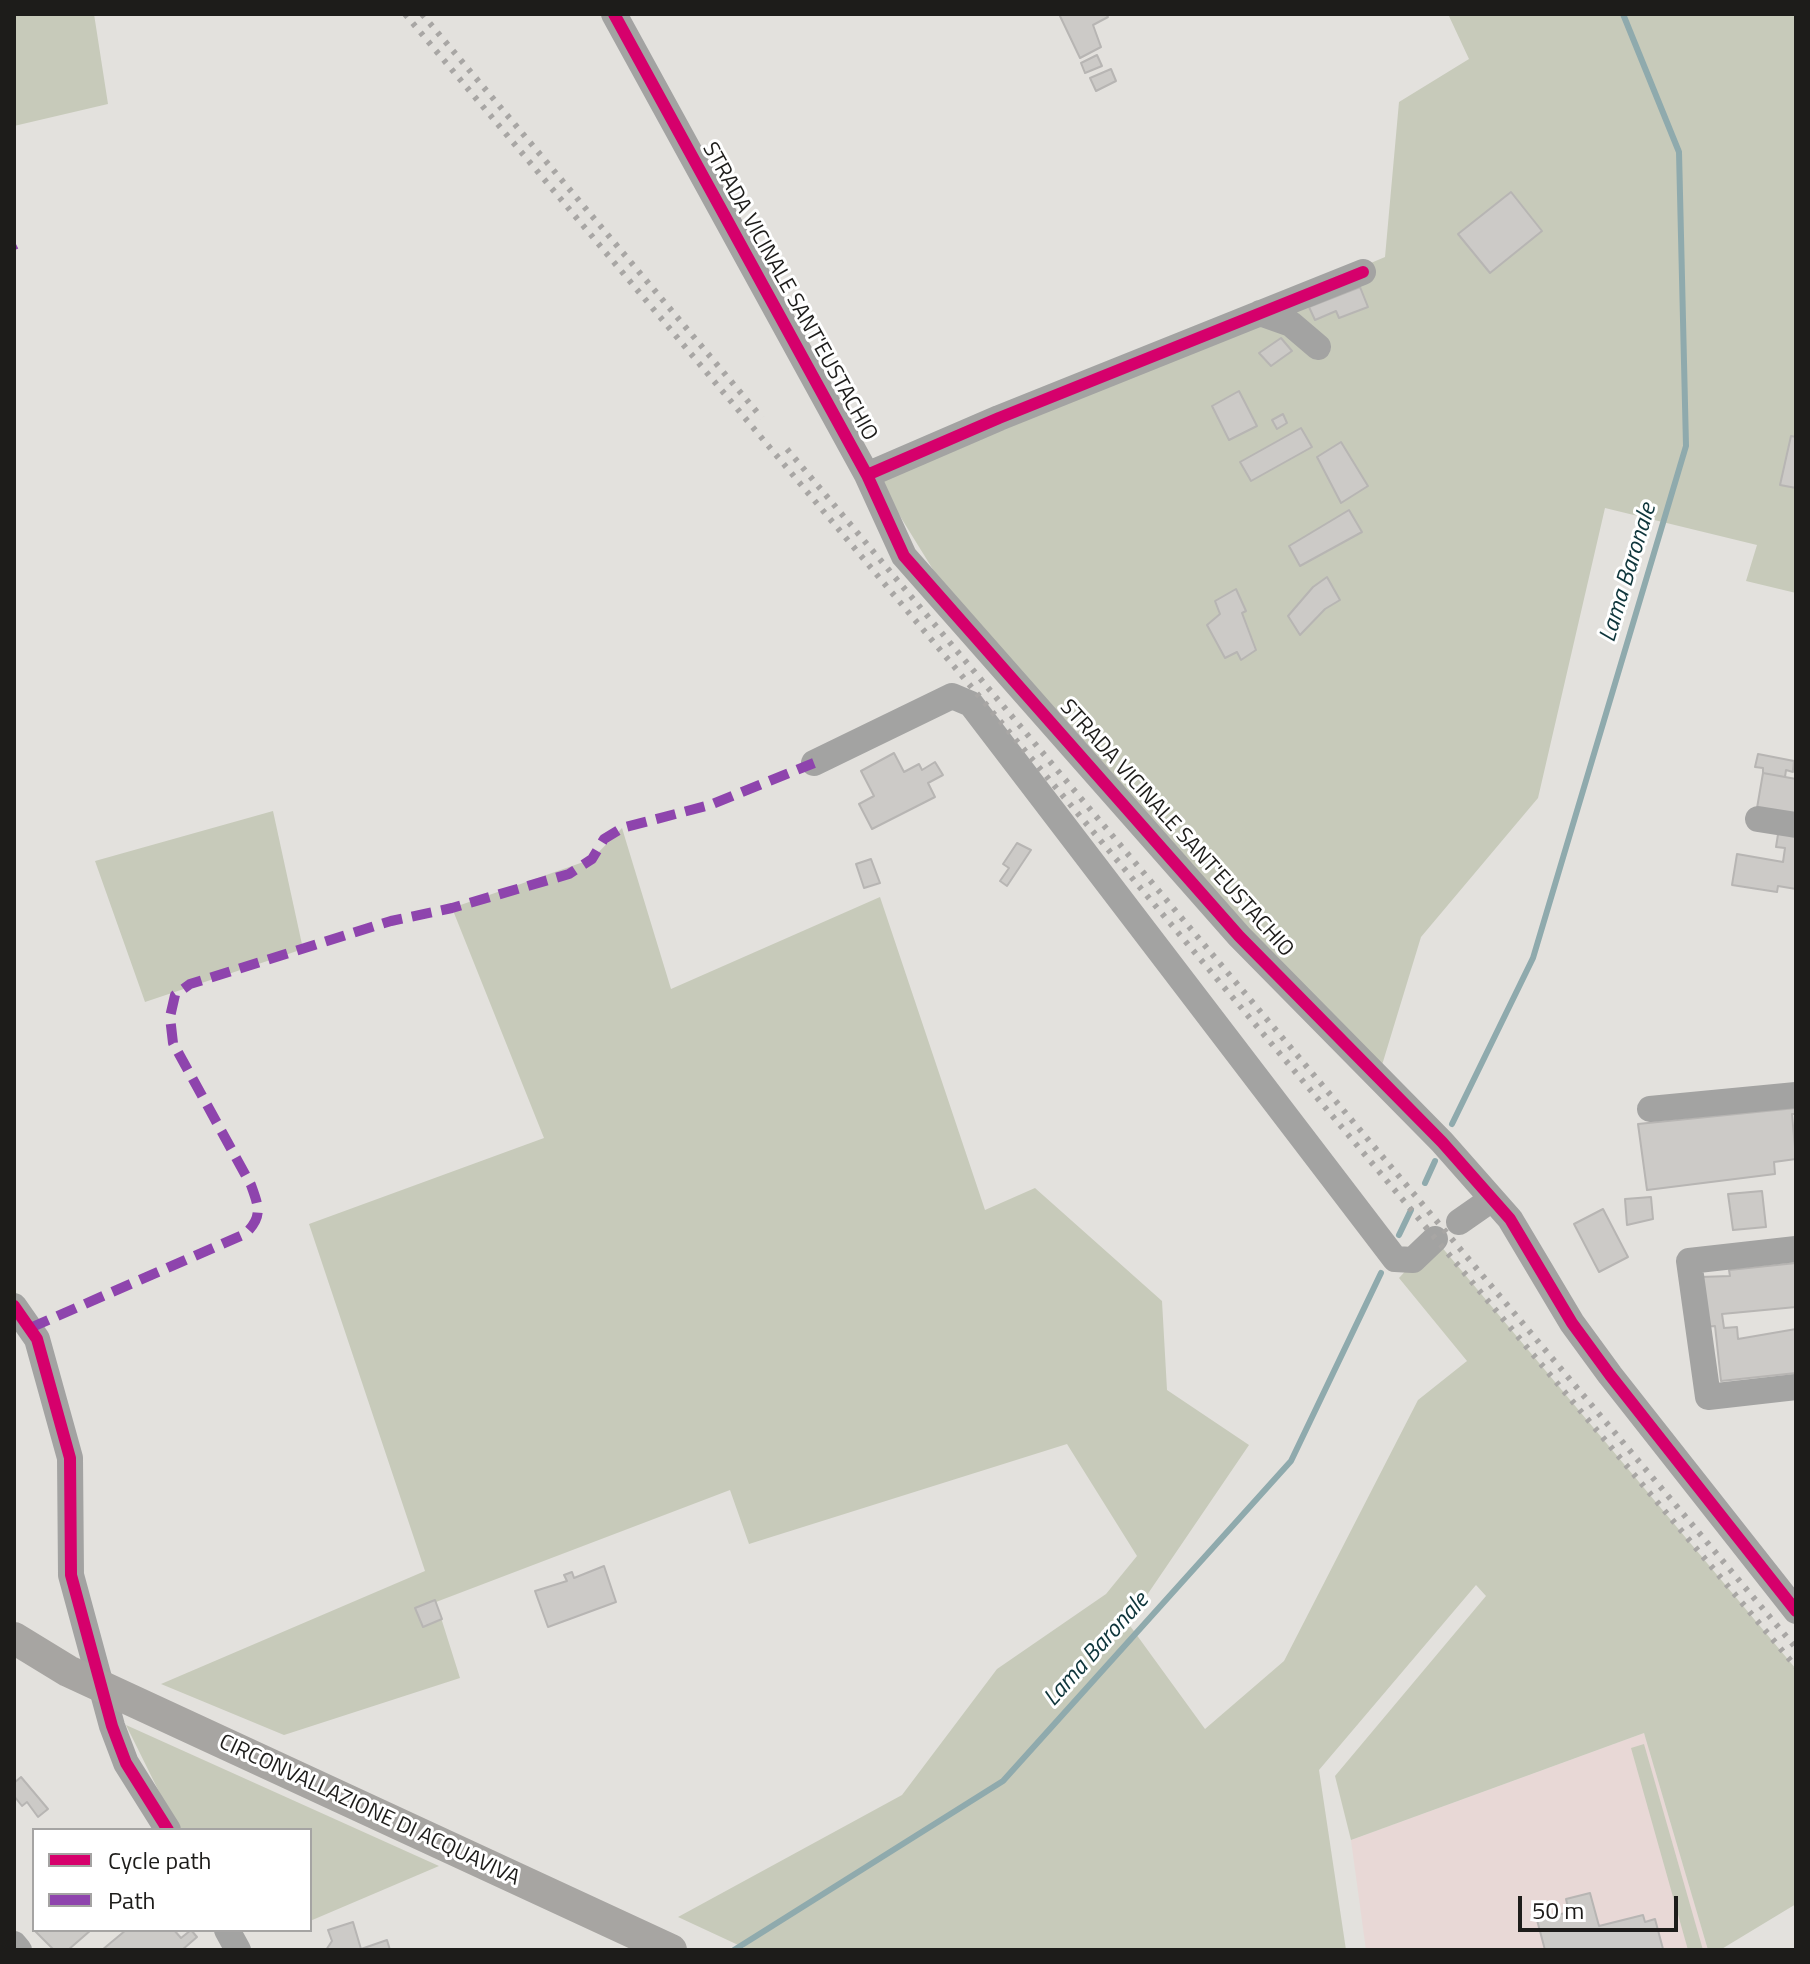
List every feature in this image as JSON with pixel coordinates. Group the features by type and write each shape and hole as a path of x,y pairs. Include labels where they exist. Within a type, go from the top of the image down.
{"main road":[{"path":"14,1638 68,1671"},
{"path":"14,1653 68,1671"},
{"name":"CIRCONVALLAZIONE DI ACQUAVIVA","path":"68,1671 671,1950"}],"street":[{"name":"STRADA VICINALE SANT'EUSTACHIO","path":"614,14 867,475 904,556 1239,936 1442,1142 1510,1219 1572,1323 1796,1611"},
{"path":"867,475 1363,272"},
{"path":"1260,313 1291,324 1318,347"},
{"path":"814,763 952,696 971,704 1395,1259 1413,1260 1435,1239"},
{"path":"1758,819 1796,825"},
{"path":"1650,1109 1796,1095"},
{"path":"1459,1222 1492,1199"},
{"path":"1796,1249 1689,1261 1708,1397 1796,1387"},
{"path":"14,1306 37,1339 65,1437 70,1474 71,1575 102,1687 126,1763 167,1828"},
{"path":"228,1932 238,1950"},
{"path":"14,1944 19,1950"}],"shaded area":[{"path":"1644,1733 1708,1950 1366,1950 1351,1840"}],"green space":[{"path":"14,14 94,14 108,104 14,126"},
{"path":"1448,14 1796,14 1796,593 1746,581 1757,545 1605,508 1538,798 1421,937 1382,1065 1297,989 945,589 874,474 1385,257 1399,102 1469,59"},
{"path":"273,811 303,949 145,1002 95,861"},
{"path":"622,828 671,989 880,897 985,1210 1035,1188 1162,1301 1167,1390 1249,1445 1128,1623 1205,1729 1284,1661 1418,1400 1467,1361 1399,1278 1435,1239 1796,1669 1796,1904 1720,1950 1708,1950 1644,1733 1351,1840 1335,1776 1486,1596 1476,1585 1319,1770 1346,1950 749,1950 678,1917 902,1795 997,1669 1106,1594 1137,1556 1067,1444 749,1544 730,1490 436,1602 460,1678 284,1735 161,1684 425,1571 309,1224 544,1138 452,908 592,859"},
{"path":"126,1725 439,1866 312,1920 312,1828 177,1828"},
{"path":"1644,1744 1703,1950 1688,1950 1631,1748"}],"building":[{"path":"1059,14 1106,14 1108,17 1093,25 1101,47 1080,58"},
{"path":"1097,55 1102,66 1085,73 1081,63"},
{"path":"1111,69 1116,81 1096,91 1090,78"},
{"path":"1511,192 1542,231 1490,273 1458,234"},
{"path":"1360,287 1368,307 1339,318 1336,311 1315,320 1309,307"},
{"path":"1281,338 1292,351 1271,366 1259,353"},
{"path":"1239,391 1257,426 1229,440 1212,406"},
{"path":"1283,414 1287,423 1277,429 1272,420"},
{"path":"1301,428 1312,447 1251,481 1240,462"},
{"path":"1791,436 1796,437 1796,488 1780,485"},
{"path":"1341,442 1368,486 1341,503 1317,457"},
{"path":"1349,510 1362,532 1300,566 1289,546"},
{"path":"1327,577 1340,600 1325,609 1300,635 1288,616 1313,587"},
{"path":"1236,589 1246,611 1242,613 1256,650 1241,660 1237,652 1225,658 1207,625 1220,614 1215,601"},
{"path":"894,753 904,772 919,764 922,770 935,762 943,775 928,783 935,797 872,829 859,804 874,796 861,771"},
{"path":"1758,754 1794,761 1793,772 1786,770 1785,777 1763,773 1763,768 1755,767"},
{"path":"1763,773 1796,779 1796,815 1757,808"},
{"path":"1779,828 1796,831 1796,889 1778,886 1777,892 1732,885 1737,854 1783,862 1785,848 1776,847"},
{"path":"1017,843 1031,850 1007,886 1000,881 1009,868 1003,864"},
{"path":"871,859 880,883 864,888 856,864"},
{"path":"1796,1108 1796,1114 1792,1114 1796,1159 1774,1162 1775,1174 1647,1190 1638,1124"},
{"path":"1762,1191 1766,1227 1733,1230 1728,1194"},
{"path":"1651,1197 1653,1219 1627,1225 1625,1199"},
{"path":"1603,1209 1628,1257 1599,1272 1574,1224"},
{"path":"1796,1263 1796,1307 1722,1314 1724,1328 1737,1327 1738,1339 1796,1329 1796,1373 1721,1381 1715,1326 1703,1327 1700,1277 1730,1276 1729,1270"},
{"path":"604,1566 616,1602 548,1627 535,1591 567,1581 564,1575 572,1572 574,1578"},
{"path":"435,1600 442,1619 423,1627 415,1608"},
{"path":"21,1777 48,1809 38,1817 27,1802 22,1806 14,1796 14,1783"},
{"path":"1590,1893 1599,1926 1643,1915 1645,1922 1655,1919 1663,1949 1545,1950 1537,1920 1569,1912 1566,1899"},
{"path":"353,1922 361,1949 387,1940 390,1950 326,1950 332,1941 328,1930"},
{"path":"36,1932 89,1932 68,1950 54,1950"},
{"path":"124,1932 176,1932 181,1938 193,1932 197,1937 182,1950 102,1950"}],"waterway":[{"name":"Lama Baronale","path":"1452,1124 1533,958 1686,446 1679,152 1623,14"},
{"name":"Lama Baronale","path":"1425,1183 1435,1161"},
{"name":"Lama Baronale","path":"1399,1235 1411,1210"},
{"name":"Lama Baronale","path":"734,1950 1003,1781 1291,1461 1381,1273"}],"railway":[{"path":"405,14 1796,1667"},
{"path":"422,14 762,418"},
{"path":"787,449 1796,1648"}],"marked path":[{"path":"30,1328 245,1234 255,1222 258,1211 251,1185 173,1043 170,1017 175,995 190,984 391,921 452,908 569,874 592,859 604,839 622,828 710,805 814,763"}],"cycle path":[{"path":"614,14 867,475 904,556 1239,936 1442,1142 1510,1219 1572,1323 1796,1611"},
{"path":"867,475 999,418 1363,272"},
{"path":"14,1306 37,1339 70,1458 71,1575 112,1726 126,1763 167,1828"}]}
